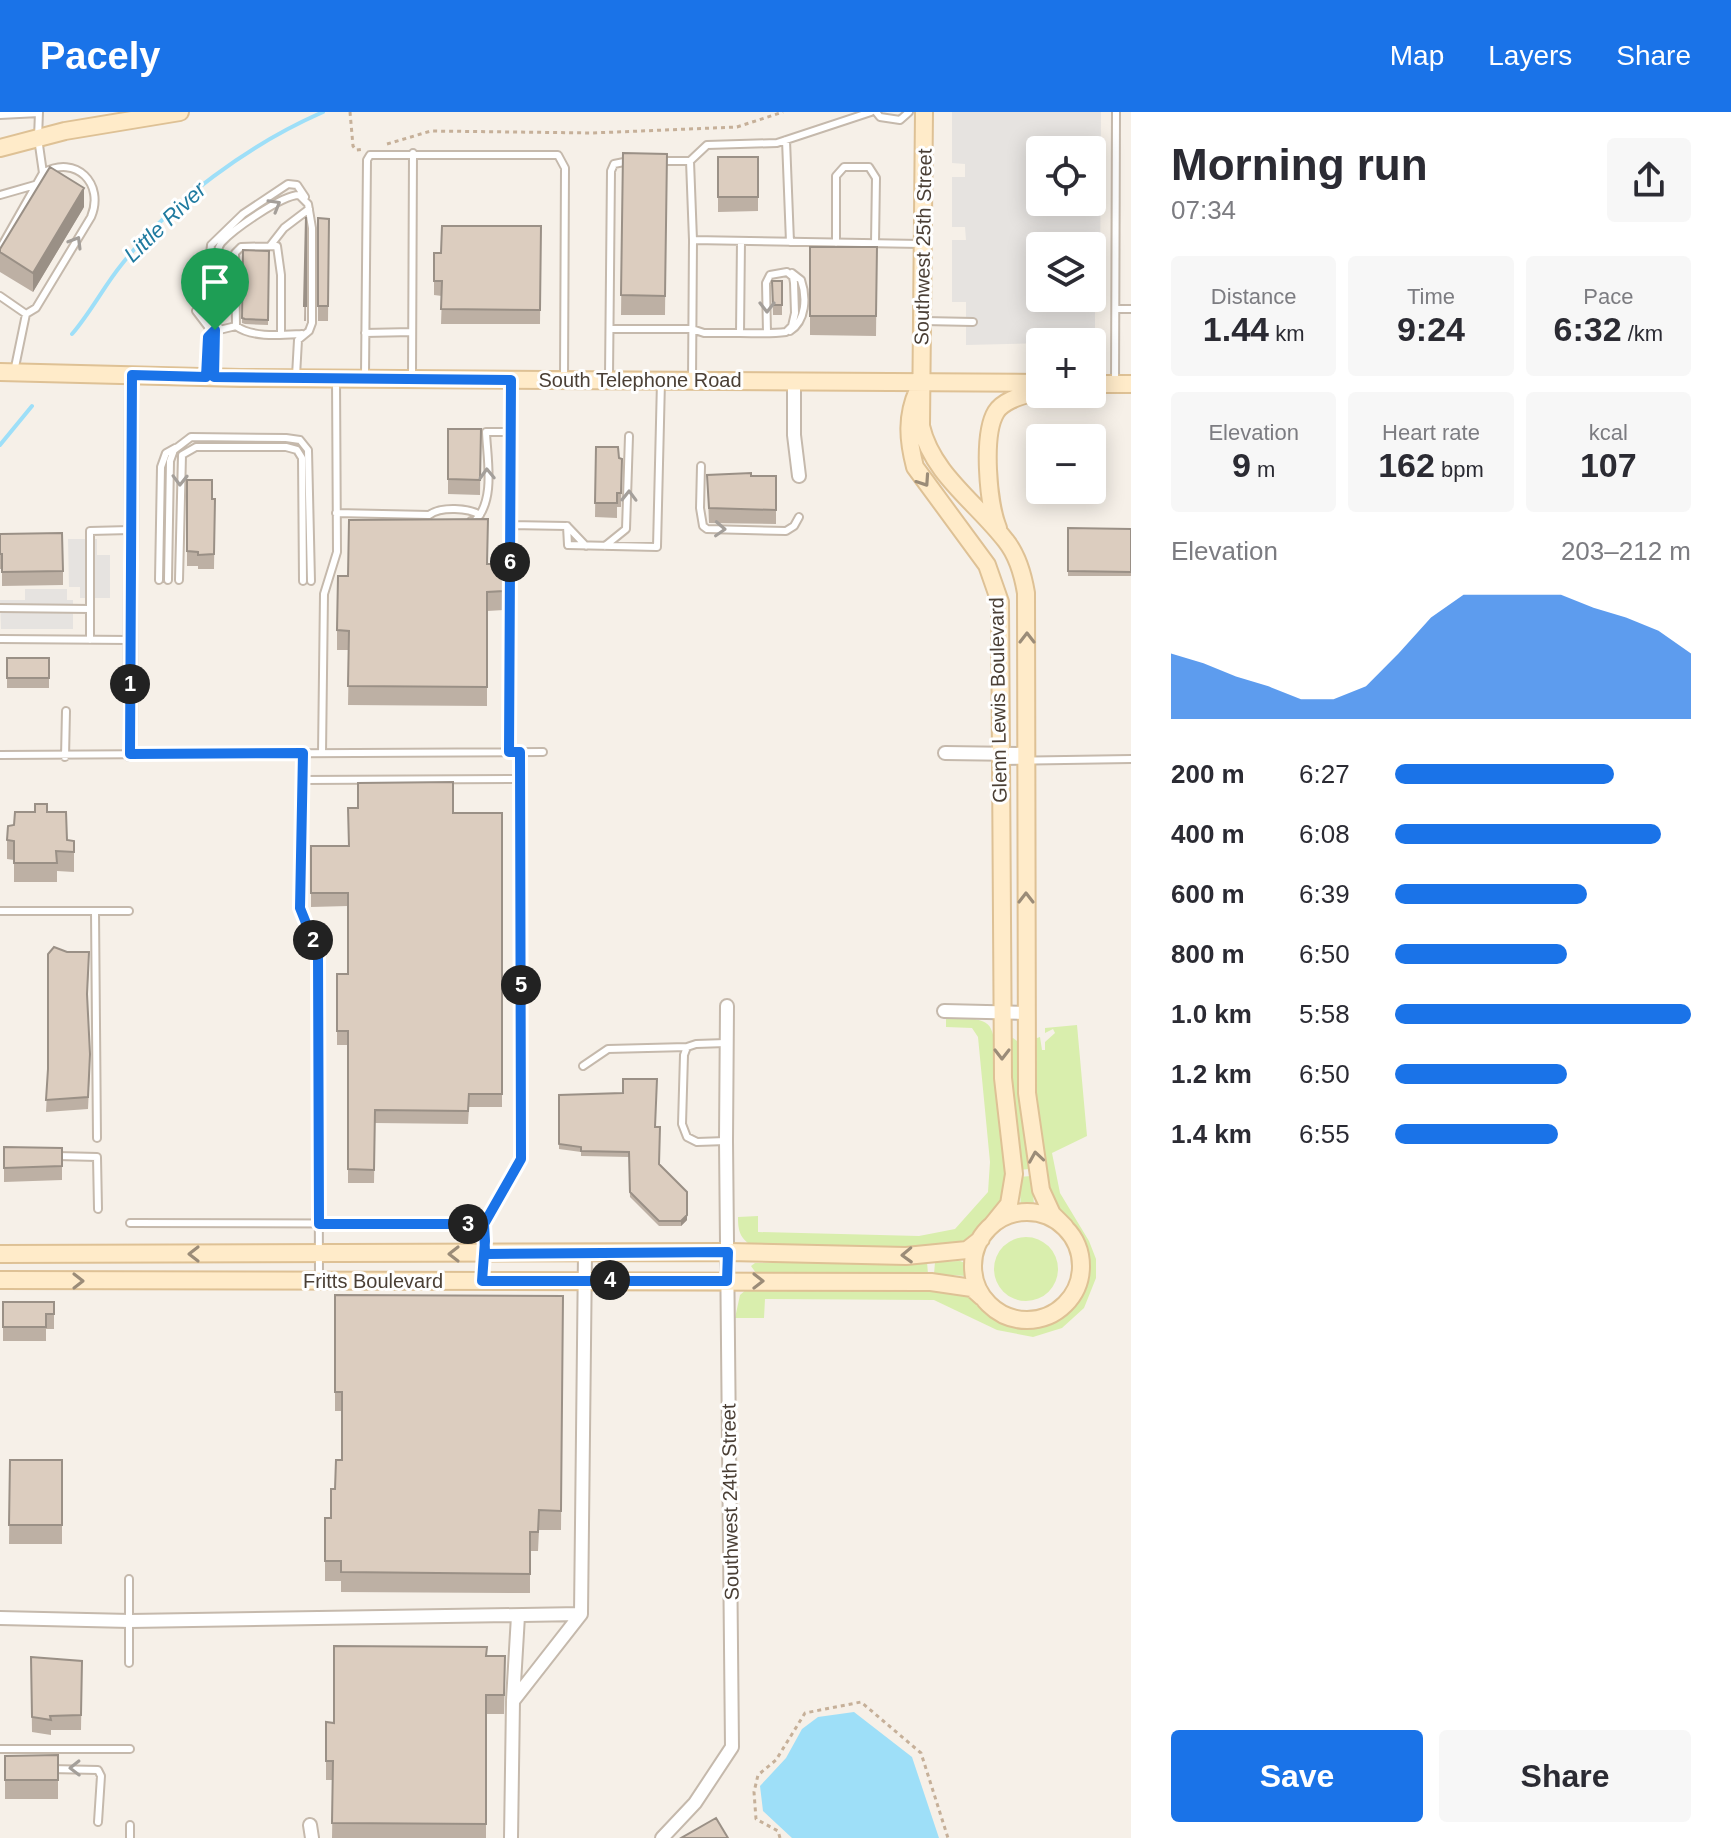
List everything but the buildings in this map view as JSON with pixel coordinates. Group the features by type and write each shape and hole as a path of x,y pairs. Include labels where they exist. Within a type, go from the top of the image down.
{"street":[{"name":"Southwest 25th Street","path":"922,381 924,112"},
{"path":"0,148 174,113"},
{"name":"South Telephone Road","path":"7,372 296,379 1026,383"},
{"path":"130,754 132,375"},
{"path":"794,381 794,435 799,476"},
{"name":"Glenn Lewis Boulevard","path":"922,381 921,426 932,459 1002,537 1015,556 1026,593 1027,1093 1046,1205 1065,1227"},
{"name":"Glenn Lewis Boulevard","path":"922,381 910,408 911,449 915,467 987,565 1000,602 1003,1078 1014,1174 1009,1204 992,1225"},
{"name":"Glenn Lewis Boulevard","path":"1002,537 992,513 989,434 997,410 1026,394"},
{"path":"945,753 1027,758"},
{"name":"Southwest 24th Street","path":"662,1838 695,1803 732,1747 727,1006"},
{"path":"944,1011 1026,1013"},
{"path":"1032,1212 1050,1217 1065,1227 1076,1241 1081,1277 1074,1294 1062,1308 1047,1317 1029,1321 1011,1318 995,1310 982,1297 975,1280 973,1262 981,1239 992,1225 1004,1217 1032,1212"},
{"name":"Fritts Boulevard","path":"0,1254 728,1252 906,1256 967,1250 981,1239"},
{"path":"513,1701 581,1614 585,1254"},
{"name":"Fritts Boulevard","path":"0,1280 931,1282 972,1288 982,1297"},
{"path":"0,1618 130,1621 581,1614"},
{"path":"511,1838 518,1616"}],"lane":[{"path":"652,161 690,161 707,145 777,143 874,112 880,117 900,120 911,112 924,112"},
{"path":"1116,112 1116,309 1123,384"},
{"path":"0,115 39,113 38,138 43,173"},
{"path":"786,140 790,242"},
{"path":"365,379 367,160 377,153 413,153 558,155 562,159 565,168 564,380"},
{"path":"412,379 413,153"},
{"path":"609,381 611,171 614,164 622,161 639,161"},
{"path":"690,161 692,381"},
{"path":"0,249 43,173 61,166 82,173 91,183 97,204 36,308 26,314 7,372"},
{"path":"836,243 836,176 844,167 869,167 876,178 875,243"},
{"path":"215,322 207,282 211,245 243,214 288,184 297,185 306,199 312,228 312,323 309,331 298,340 296,379"},
{"path":"0,195 35,185"},
{"path":"210,377 215,343 213,331 220,243 292,195 306,199"},
{"path":"270,246 284,228 309,209"},
{"path":"693,240 923,244"},
{"path":"740,333 741,241"},
{"path":"236,326 235,253 241,247 277,246 281,334"},
{"path":"611,329 692,329 704,333 767,333 786,332 792,326 795,313 793,277 787,272 770,275 766,283 767,333"},
{"path":"0,296 26,314"},
{"path":"1116,309 1131,309"},
{"path":"196,311 213,331"},
{"path":"922,321 973,322"},
{"path":"210,377 208,337 213,331 236,326 259,334 303,334"},
{"path":"365,333 412,332"},
{"path":"290,333 296,356"},
{"path":"322,753 324,594 337,552 336,379"},
{"path":"509,752 511,380"},
{"path":"567,526 568,545 657,547 661,381"},
{"path":"461,521 474,522 480,515 487,487 486,432 511,432"},
{"path":"605,546 626,529 629,436"},
{"path":"168,580 170,461 174,450 191,437 300,440 308,450 310,460 311,581"},
{"path":"159,580 161,467 166,453 182,444"},
{"path":"179,580 182,455 196,447 232,446 286,447 297,450 302,458 303,581"},
{"path":"701,466 700,508 703,526 707,529 786,531 794,526 799,517"},
{"path":"429,515 435,510 473,511 480,515"},
{"path":"336,513 415,514 429,515 436,520"},
{"path":"510,525 567,526 586,546"},
{"path":"90,640 90,531 130,530"},
{"path":"0,608 90,609"},
{"path":"0,639 130,640"},
{"path":"65,757 66,711"},
{"path":"482,1281 484,1224 521,1159 520,752"},
{"path":"0,755 543,752"},
{"path":"303,753 300,908 318,953 319,1281"},
{"path":"1027,758 1131,759"},
{"path":"303,780 520,779"},
{"path":"0,911 129,911"},
{"path":"95,911 97,1138"},
{"path":"583,1066 608,1049 726,1043"},
{"path":"687,1047 684,1055 682,1124 687,1137 697,1142 726,1141"},
{"path":"42,1156 97,1157 98,1209"},
{"path":"130,1223 484,1224"},
{"path":"129,1579 129,1663"},
{"path":"0,1749 130,1749"},
{"path":"45,1769 98,1770 101,1776 98,1822"},
{"path":"130,1825 130,1838"}],"path":[{"path":"350,112 353,146 356,150 370,148"},
{"path":"385,145 431,131 607,133 737,127 783,112"},
{"path":"780,1838 778,1831 756,1819 754,1792 758,1775 776,1760 805,1713 861,1702 921,1753 948,1838"}],"green space":[{"path":"971,1018 988,1024 993,1034 995,1087 1005,1164 1003,1194 981,1229 960,1243 932,1249 752,1246 742,1237 738,1217 758,1216 758,1232 919,1236 955,1229 988,1192 990,1162 978,1037 972,1028 946,1027 946,1019"},
{"path":"1077,1025 1087,1136 1052,1153 1060,1193 1089,1241 1096,1259 1096,1278 1084,1308 1062,1328 1033,1337 997,1330 934,1300 765,1299 764,1318 735,1318 740,1295 747,1289 950,1290 970,1298 997,1321 1012,1327 1043,1326 1061,1317 1082,1289 1086,1262 1083,1248 1054,1208 1047,1192 1037,1111 1034,1039 1040,1037 1042,1050 1045,1050 1045,1042 1055,1033 1053,1029 1045,1033 1045,1028"},
{"path":"1010,1039 1017,1041 1017,1083 1029,1169 1019,1170 1008,1070"},
{"path":"1031,1176 1034,1204 1021,1209 1019,1177"},
{"path":"1026,1237 1044,1243 1052,1251 1058,1269 1052,1287 1044,1295 1026,1301 1008,1295 1000,1287 994,1269 1000,1251 1008,1243"},
{"path":"927,1262 928,1274 756,1273 751,1266 755,1263"},
{"path":"935,1262 965,1263 966,1276 934,1274"}],"shaded area":[{"path":"952,112 1101,112 1101,136 1026,136 1026,216 1100,216 1100,232 1026,232 1026,312 1095,312 1095,328 1026,328 1026,344 966,345 966,302 952,302 952,240 966,240 965,227 952,227 952,177 965,177 965,164 952,163"},
{"path":"68,539 97,539 97,555 110,555 110,598 80,598 80,587 69,587"},
{"path":"25,589 67,589 67,600 73,600 73,629 1,629 0,600 25,600"}],"water":[{"path":"854,1712 912,1757 939,1838 792,1838 763,1811 760,1786 786,1758 802,1729 818,1717"}],"waterway":[{"name":"Little River","path":"72,334 142,240 188,196 267,141 323,112"},
{"name":"Little River","path":"0,445 32,406"}],"route":[{"path":"215,330 208,335 206,377 132,375 130,754 303,753 300,908 318,953 319,1224 484,1224 485,1254 728,1252 727,1281 482,1281 484,1224 521,1159 520,752 509,752 511,380 214,377 215,330"}]}
